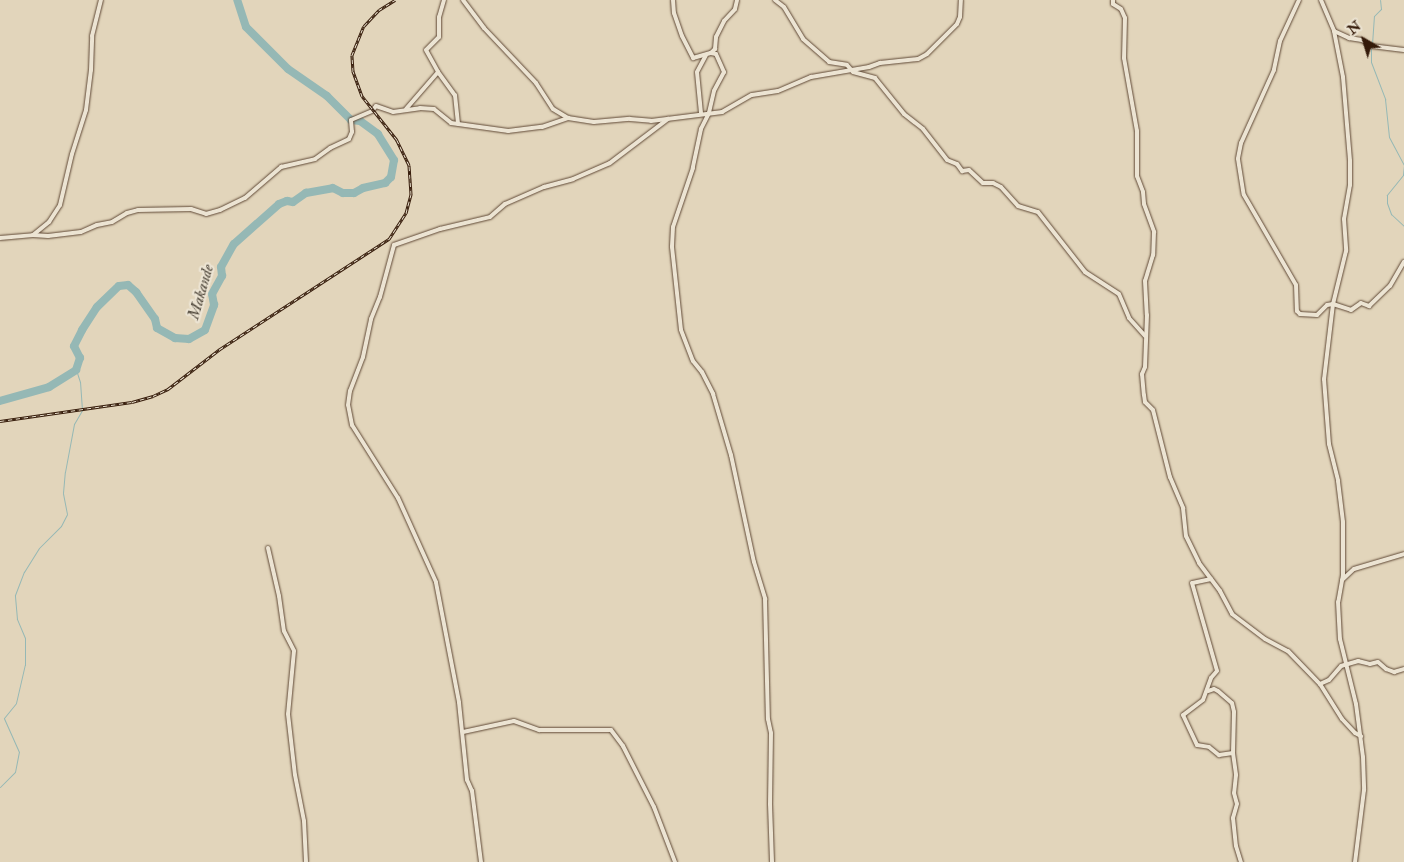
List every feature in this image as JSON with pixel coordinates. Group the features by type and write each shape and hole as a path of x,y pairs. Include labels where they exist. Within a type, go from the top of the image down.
{"street":[{"path":"33,236 55,214 63,197 72,154 86,110 92,70 92,36 101,0"},
{"path":"444,0 439,17 439,37 426,49 438,72 455,95 458,124"},
{"path":"463,0 484,28 536,83 552,108 568,118 594,122 668,119 722,112 752,95 778,91 821,74 851,70 880,63 913,61 924,57 957,24 960,17 961,0"},
{"path":"673,0 674,13 682,36 693,58 709,54 718,55 725,74 714,90 709,113 700,128 693,168 673,226 674,272 681,330 693,361 702,372 713,394 732,462 754,562 765,599 768,719 771,733 770,813 772,862"},
{"path":"701,114 697,72 709,54 715,49 716,38 724,21 735,9 737,0"},
{"path":"775,0 784,7 803,39 831,64 846,65 855,73 875,78 904,114 920,126 946,158 956,164 961,170 970,170 981,182 993,183 1001,187 1018,206 1038,212 1085,272 1119,294 1129,318 1144,336"},
{"path":"1113,0 1113,4 1118,6 1125,18 1124,58 1137,131 1138,178 1143,192 1144,204 1154,230 1153,256 1145,282 1147,315 1144,336 1145,367 1142,375 1145,402 1154,410 1170,477 1183,508 1186,536 1199,563 1220,591 1232,614 1265,639 1288,651 1320,684 1342,719 1355,733 1361,736"},
{"path":"1298,0 1280,42 1274,70 1241,143 1238,156 1240,182 1246,199 1296,285 1298,312 1316,316 1324,307 1334,304 1351,310 1361,303 1369,306 1390,286 1404,262"},
{"path":"1321,0 1334,31 1345,94 1350,177 1344,219 1346,251 1334,304 1324,379 1329,444 1338,481 1343,516 1342,580 1339,594 1341,648 1356,704 1361,736 1364,790 1355,862"},
{"path":"1334,31 1349,38 1362,40 1371,46 1404,50"},
{"path":"406,109 438,72"},
{"path":"0,238 48,236 81,232 96,225 112,222 127,213 138,210 191,209 206,214 220,210 245,198 281,167 315,160 330,148 349,139 352,132 351,120 372,111 375,106 393,112 406,109 435,110 446,120 458,124 523,131 568,118"},
{"path":"481,862 472,806 472,791 467,780 463,732 436,582 398,498 355,432 349,416 350,391 363,357 371,319 380,298 392,248 397,243 440,229 490,217 505,204 534,194 544,187 573,179 610,163 668,119"},
{"path":"268,548 280,596 284,631 294,651 288,714 294,769 305,826 306,862"},
{"path":"1342,580 1354,570 1404,554"},
{"path":"1211,579 1192,583 1217,671 1211,678 1208,691 1203,700 1184,715 1197,745 1209,748 1219,754 1233,753"},
{"path":"1320,684 1329,680 1346,664 1378,662 1386,669 1394,672 1404,669"},
{"path":"1208,691 1214,689 1232,703 1233,753 1236,775 1234,793 1237,804 1233,818 1236,846 1241,862"},
{"path":"463,732 514,721 539,730 611,730 623,746 654,807 675,862"}],"waterway":[{"name":"Makande","path":"0,401 49,387 76,370 80,358 74,346 82,330 97,307 119,286 128,285 136,292 155,319 157,328 175,338 189,339 205,330 214,305 212,294 222,276 221,267 234,244 279,204 287,201 293,202 306,193 333,188 343,193 354,193 363,188 385,183 391,177 394,160 378,134 360,121 351,120 327,96 288,69 246,27 237,0"},
{"path":"1372,44 1374,16 1381,9 1380,0"},
{"path":"1371,48 1371,62 1385,99 1389,137 1404,165 1403,175 1387,195 1387,203 1391,214 1404,226"},
{"path":"0,787 15,772 19,752 4,718 16,703 25,665 25,638 17,619 15,595 24,572 39,548 61,526 67,514 63,493 65,472 74,424 82,410 80,382 76,370"}],"railway":[{"path":"0,421 132,402 168,389 220,349 389,239 406,213 411,194 409,165 397,140 362,96 353,71 352,55 364,26 379,10 395,0"}]}
